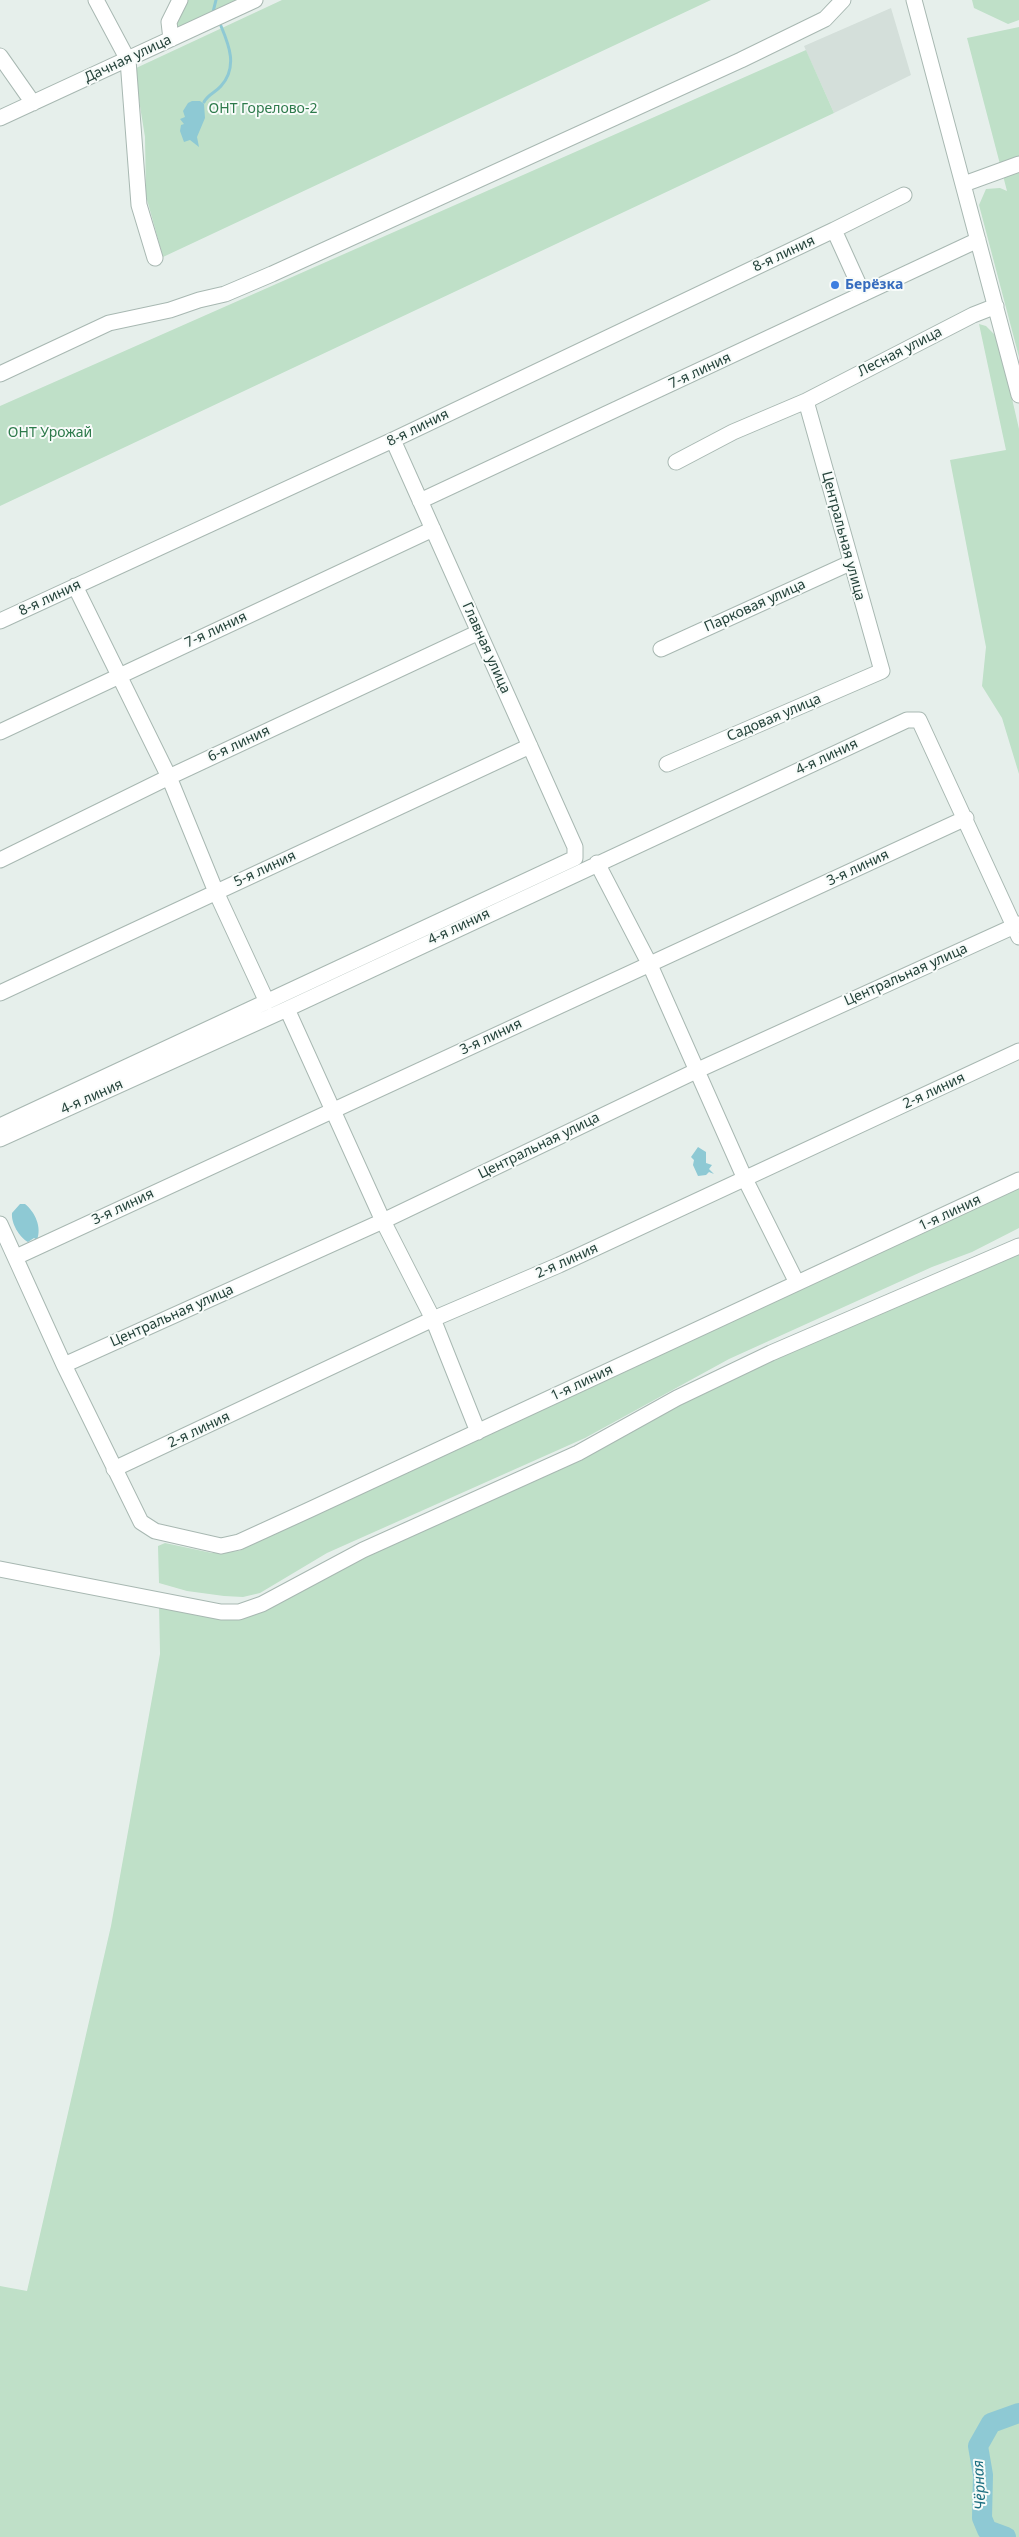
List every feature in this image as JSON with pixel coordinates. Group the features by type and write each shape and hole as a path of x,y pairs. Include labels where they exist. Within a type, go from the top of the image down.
{"street":[{"path":"96,0 128,60 139,205 155,258"},
{"path":"171,39 169,22 180,0"},
{"name":"Дачная улица","path":"0,118 256,0"},
{"path":"0,374 109,324 170,310 199,300 225,294 272,274 749,56 825,19 843,0"},
{"path":"914,0 1019,394"},
{"path":"0,56 33,103"},
{"path":"964,184 1019,164"},
{"name":"8-я линия","path":"0,622 393,440 904,195"},
{"path":"834,230 864,294"},
{"name":"7-я линия","path":"420,501 978,240"},
{"name":"Лесная улица","path":"676,462 733,432 806,400 964,319 996,306"},
{"name":"Центральная улица","path":"806,400 882,672"},
{"name":"Главная улица","path":"267,1002 575,858 575,847 393,440"},
{"name":"7-я линия","path":"0,732 433,529"},
{"name":"Парковая улица","path":"661,648 850,563"},
{"path":"0,1126 267,1002 216,892 169,777 75,586"},
{"name":"6-я линия","path":"0,860 169,777 479,632"},
{"name":"Садовая улица","path":"667,764 882,672"},
{"name":"4-я линия","path":"0,1139 287,1009 597,862 907,720 919,720 966,818"},
{"name":"5-я линия","path":"0,993 530,746"},
{"path":"966,818 1017,929"},
{"name":"3-я линия","path":"16,1257 966,818"},
{"path":"597,862 650,965 745,1179 797,1283"},
{"name":"Центральная улица","path":"64,1365 383,1221 698,1070 1017,929"},
{"path":"287,1009 383,1221 433,1319 478,1432"},
{"name":"2-я линия","path":"114,1470 433,1319 559,1265 1019,1051"},
{"name":"1-я линия","path":"114,1470 141,1522 155,1532 204,1544 221,1546 239,1542 1019,1180"},
{"path":"0,1224 114,1470"},
{"path":"0,1569 221,1612 239,1612 262,1604 363,1550 578,1453 677,1398 770,1353 1019,1246"}],"shaded area":[{"path":"891,8 911,75 834,113 804,46"}],"green space":[{"path":"186,0 242,0 176,32 176,20"},
{"name":"ОНТ Горелово-2","path":"282,0 711,0 163,257 146,196 145,137 134,69"},
{"path":"972,0 1019,0 1019,20 1008,24 974,8"},
{"path":"1019,27 1019,357 979,205 986,189 1000,188 1007,191 967,38"},
{"name":"ОНТ Урожай","path":"806,50 834,113 0,506 0,406"},
{"path":"979,324 986,326 995,335 1002,355 1019,429 1019,774 1002,718 982,686 986,647 950,460 1006,450"},
{"path":"1019,1185 1019,1228 972,1252 932,1267 729,1359 585,1438 327,1553 260,1593 243,1597 224,1596 187,1591 159,1583 158,1546 165,1543 212,1553 239,1551 295,1522"},
{"path":"1019,1250 1019,2537 0,2537 0,2286 27,2291 111,1926 160,1654 159,1603 210,1615 335,1571 625,1436 685,1399"}],"water":[{"path":"200,101 204,104 205,118 197,137 199,147 190,140 184,142 180,131 181,125 184,124 180,119 185,117 183,111 188,103"},
{"path":"698,1147 706,1152 706,1163 712,1165 709,1169 714,1174 709,1172 706,1175 698,1176 693,1165 694,1160 691,1157"},
{"path":"20,1204 25,1204 35,1215 39,1230 37,1240 34,1238 28,1242 14,1225 12,1213"}],"waterway":[{"path":"213,12 216,0"},
{"path":"204,102 226,79 231,64 229,48 221,26"},
{"name":"Чёрная","path":"1006,2537 987,2530 982,2518 983,2475 978,2446 991,2423 1019,2413"}],"place":[{"name":"Берёзка","path":"835,285"}]}
